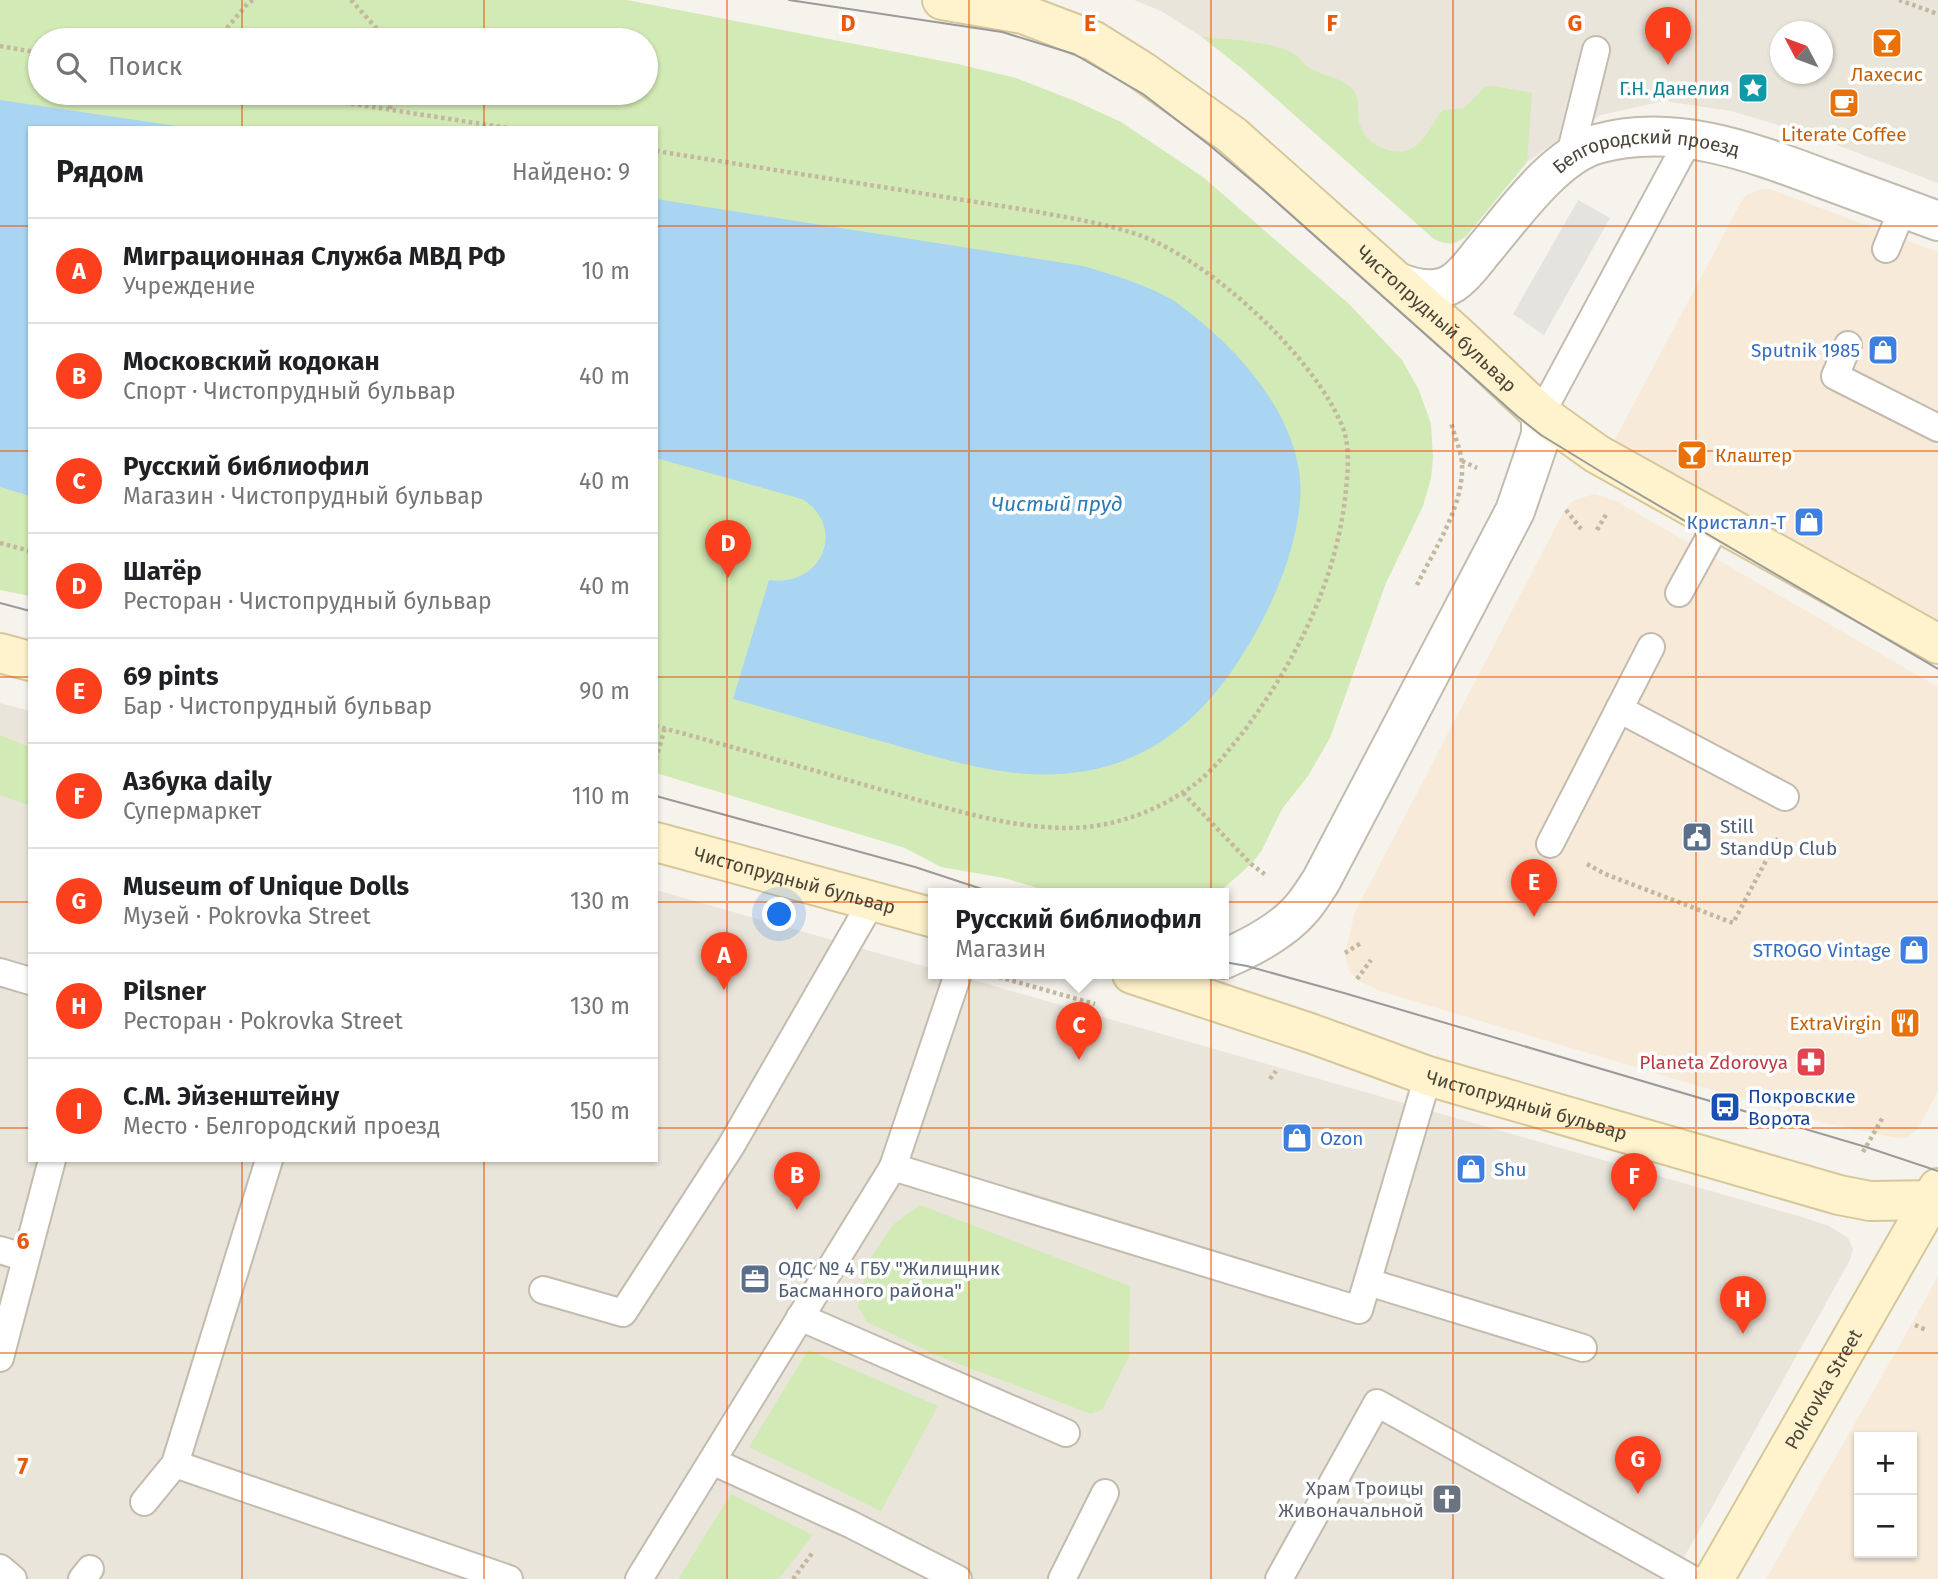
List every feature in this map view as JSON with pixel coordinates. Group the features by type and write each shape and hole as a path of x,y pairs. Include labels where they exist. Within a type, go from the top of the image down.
{"main road":[{"name":"Чистопрудный бульвар","path":"942,0 1024,7 1094,41 1142,71 1221,127 1398,282 1541,414 1597,454 1938,644"},
{"path":"0,653 28,660"},
{"name":"Чистопрудный бульвар","path":"658,843 928,916"},
{"name":"Чистопрудный бульвар","path":"1165,979 1428,1076 1839,1195 1870,1201 1936,1196"},
{"name":"Pokrovka Street","path":"1714,1579 1936,1196"}],"street":[{"name":"Белгородский проезд","path":"1398,282 1416,289 1437,289 1453,283 1539,184 1569,159 1595,144 1636,138 1689,139 1753,152 1921,215"},
{"path":"1229,957 1247,949 1287,923 1303,908 1321,881 1515,511 1541,435 1541,414"}],"lane":[{"path":"1569,159 1596,50"},
{"path":"1541,414 1689,139"},
{"path":"1886,249 1921,215"},
{"path":"1848,345 1835,376 1938,428"},
{"path":"1679,593 1718,522"},
{"path":"1550,844 1651,647"},
{"path":"1619,709 1785,797"},
{"path":"542,1290 623,1313 731,1146 872,901"},
{"path":"0,972 28,980"},
{"path":"639,1579 893,1167 956,979"},
{"path":"893,1167 1359,1310 1428,1076"},
{"path":"0,1358 51,1162"},
{"path":"144,1502 175,1464 268,1162"},
{"path":"0,1250 26,1258"},
{"path":"1368,1282 1583,1348"},
{"path":"800,1317 1066,1433"},
{"path":"1279,1579 1377,1404 1692,1579"},
{"path":"712,1461 850,1524 958,1579"},
{"path":"175,1464 509,1579"},
{"path":"1062,1579 1105,1493"},
{"path":"0,1568 13,1579"}],"path":[{"path":"228,28 253,0"},
{"path":"351,0 376,28"},
{"path":"1899,0 1938,14"},
{"path":"0,47 28,51"},
{"path":"363,105 496,126"},
{"path":"390,105 390,109"},
{"path":"658,151 1033,211 1093,222 1142,236 1191,262 1241,300 1315,377 1344,431 1348,469 1336,550 1319,600 1295,652 1263,705 1223,758 1183,793 1132,818 1086,827 1037,826 968,813 658,726"},
{"path":"1413,594 1449,520 1461,483 1462,461 1451,422"},
{"path":"1462,461 1484,471"},
{"path":"1565,509 1581,528"},
{"path":"0,543 28,550"},
{"path":"658,752 665,728"},
{"path":"1183,793 1251,864"},
{"path":"1550,844 1605,874 1733,923 1789,816 1785,797"},
{"path":"1345,953 1361,943"},
{"path":"1357,979 1371,960"},
{"path":"1873,1134 1883,1117"}],"shaded area":[{"path":"1134,0 1938,0 1938,183 1802,132 1731,111 1664,101 1601,115 1559,139 1527,162 1466,236 1453,244 1443,243 1434,239 1245,71 1202,37 1163,12"},
{"path":"1770,189 1938,252 1938,631 1615,444 1615,439 1741,202 1746,195"},
{"path":"1578,200 1610,218 1544,335 1513,314"},
{"path":"1595,494 1616,501 1938,687 1938,1091 1917,1130 1906,1138 1819,1122 1380,991 1359,981 1348,969 1345,953 1355,912 1565,509 1574,500"},
{"path":"0,703 28,710 28,1162 658,1162 658,891 928,967 928,979 969,979 1802,1217 1829,1226 1848,1238 1853,1249 1850,1260 1672,1579 0,1579"},
{"path":"1938,1276 1938,1579 1766,1579 1902,1341"}],"green space":[{"path":"0,0 627,0 958,64 1016,78 1121,122 1203,177 1349,304 1402,360 1419,390 1431,424 1433,459 1423,506 1386,583 1330,738 1308,776 1282,809 1262,850 1251,864 1224,888 1037,888 1004,878 941,867 905,848 658,774 658,126 28,126 28,596 0,590"},
{"path":"1202,37 1247,41 1281,48 1294,54 1311,69 1346,84 1356,94 1362,130 1375,144 1392,151 1401,152 1418,144 1443,110 1464,108 1485,87 1495,86 1532,93 1527,162 1466,236 1454,243 1438,241 1245,71"},
{"path":"0,735 28,746 28,805 0,795"},
{"path":"920,1205 1130,1286 1129,1356 1103,1409 1091,1414 941,1357 867,1322 858,1307 869,1260 894,1224"},
{"path":"808,1350 938,1406 881,1511 749,1447"},
{"path":"731,1494 813,1535 779,1579 678,1579"}],"water":[{"path":"0,100 176,126 28,126 28,495 0,487"},
{"name":"Чистый пруд","path":"658,199 1083,266 1159,293 1180,305 1215,334 1253,375 1284,423 1300,475 1297,522 1280,583 1241,657 1210,699 1173,733 1130,758 1105,767 1054,774 980,768 733,699 769,580 788,580 803,575 815,565 823,553 826,539 823,524 816,511 802,499 658,459"}],"tram line":[{"path":"789,0 1002,32 1074,54 1143,94 1262,189 1541,435 1938,669"},
{"path":"0,603 28,610"},
{"path":"658,797 915,867 979,888"},
{"path":"1229,963 1344,993 1866,1147 1938,1171"}],"place":[{"name":"Лахесис","path":"1887,43"},
{"name":"С.М. Эйзенштейну","path":"1668,65"},
{"name":"Г.Н. Данелия","path":"1753,88"},
{"name":"Literate Coffee","path":"1844,103"},
{"name":"Sputnik 1985","path":"1883,350"},
{"name":"Клаштер","path":"1692,455"},
{"name":"Кристалл-Т","path":"1809,522"},
{"name":"Шатёр","path":"728,578"},
{"name":"Still StandUp Club","path":"1697,837"},
{"name":"69 pints","path":"1534,917"},
{"name":"STROGO Vintage","path":"1914,950"},
{"name":"Миграционная Служба МВД РФ","path":"724,990"},
{"name":"ExtraVirgin","path":"1905,1023"},
{"name":"Русский библиофил","path":"1079,1060"},
{"name":"Planeta Zdorovya","path":"1811,1062"},
{"name":"Покровские Ворота","path":"1725,1107"},
{"name":"Ozon","path":"1297,1138"},
{"name":"Shu","path":"1471,1169"},
{"name":"Московский кодокан","path":"797,1210"},
{"name":"Азбука daily","path":"1634,1211"},
{"name":"ОДС № 4 ГБУ \"Жилищник Басманного района\"","path":"755,1279"},
{"name":"Pilsner","path":"1743,1334"},
{"name":"Museum of Unique Dolls","path":"1638,1494"},
{"name":"Храм Троицы Живоначальной","path":"1447,1499"}]}
